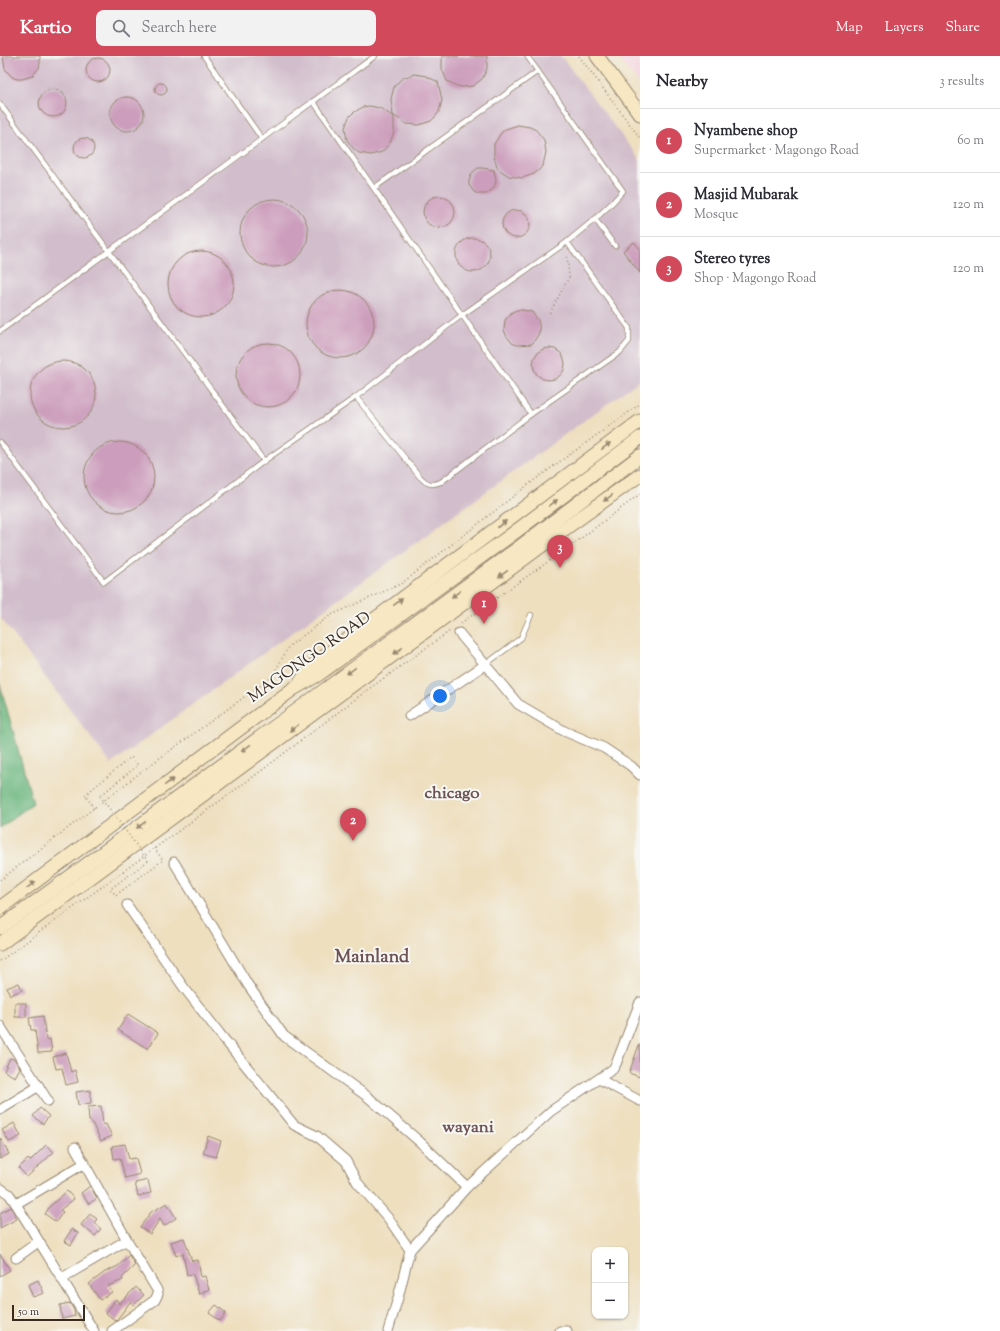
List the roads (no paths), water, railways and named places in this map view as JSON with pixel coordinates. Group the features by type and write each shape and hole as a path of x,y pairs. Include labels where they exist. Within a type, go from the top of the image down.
{"main road":[{"path":"597,56 640,114"},
{"path":"293,690 316,664 640,421"},
{"name":"MAGONGO ROAD","path":"0,908 293,690 319,674 640,438"},
{"path":"0,928 521,546 640,456"},
{"path":"0,944 640,475"}],"street":[{"path":"459,633 518,704 564,731 604,748 631,766 640,775"},
{"path":"409,716 486,664"},
{"path":"174,862 248,985 284,1036 368,1097 420,1142 467,1187"},
{"path":"127,905 182,984 294,1126 317,1136 346,1161 357,1182 388,1218 410,1250"},
{"path":"388,1331 410,1250 467,1187 551,1110 613,1069 640,1002"},
{"path":"0,1026 48,1101"},
{"path":"599,1079 640,1101"},
{"path":"0,1110 39,1086"},
{"path":"76,1147 86,1163 126,1240 156,1286 158,1294 155,1300 146,1308 112,1331"},
{"path":"16,1204 86,1163"},
{"path":"0,1188 9,1194 16,1204 94,1331"},
{"path":"62,1278 126,1240"},
{"path":"16,1258 38,1242"},
{"path":"560,1331 567,1331"}],"lane":[{"path":"204,56 262,139"},
{"path":"0,330 375,56"},
{"path":"0,442 104,582 264,461 356,397 462,314 567,242 595,219 623,191 526,56"},
{"path":"374,188 538,71"},
{"path":"313,101 531,414"},
{"path":"0,104 264,461"},
{"path":"595,219 615,246"},
{"path":"356,397 420,477 430,485 435,485 531,414 620,352 629,341 630,328 567,242"},
{"path":"486,664 521,638 532,615"}],"place":[{"name":"Stereo tyres","path":"560,568"},
{"name":"Nyambene shop","path":"484,624"},
{"name":"Masjid Mubarak","path":"353,841"}],"district":[{"name":"chicago","path":"452,794"},
{"name":"Mainland","path":"372,958"},
{"name":"wayani","path":"468,1128"}]}
